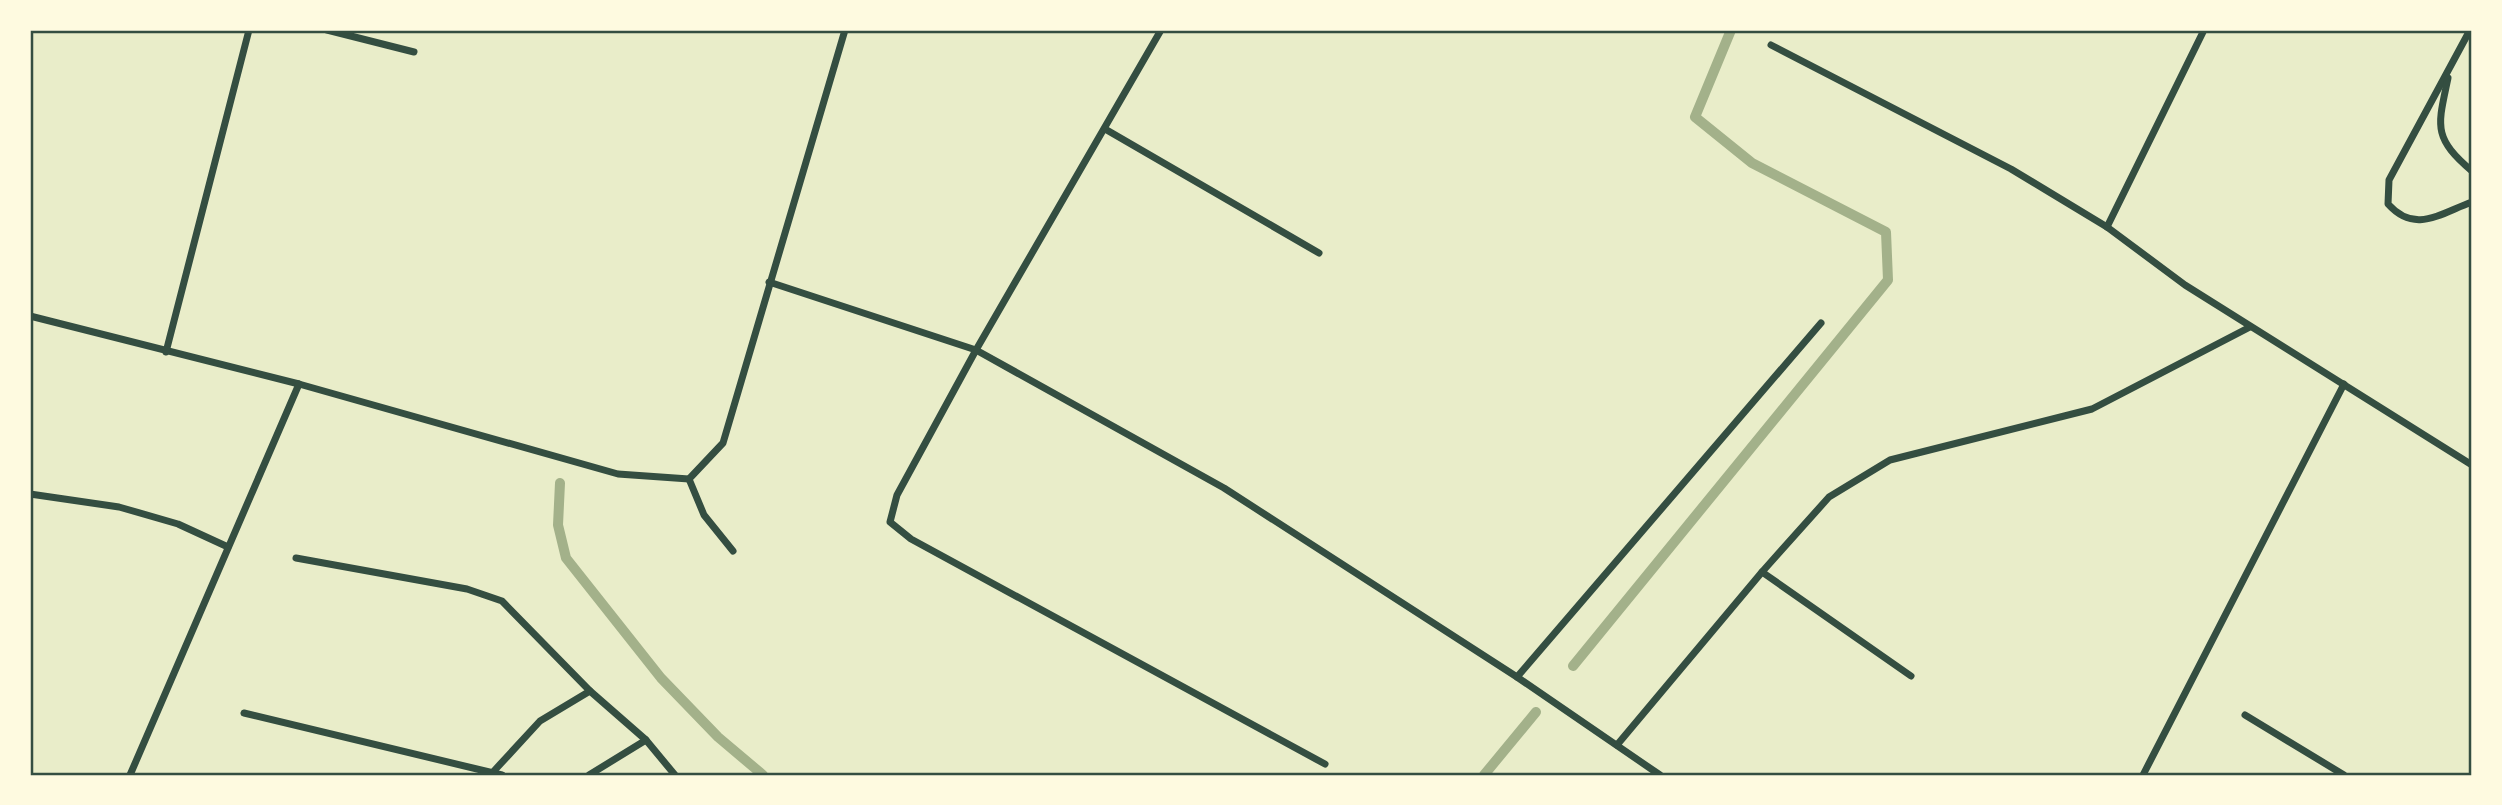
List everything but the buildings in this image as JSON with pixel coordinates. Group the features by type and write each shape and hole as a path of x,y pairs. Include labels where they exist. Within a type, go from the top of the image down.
{"street":[{"path":"166,352 249,30"},
{"path":"327,30 414,52"},
{"path":"690,479 723,443 845,30"},
{"path":"1161,30 976,350 897,495 890,522 911,539 1325,764"},
{"path":"2107,227 2204,30"},
{"path":"2470,30 2389,180 2388,204 2401,218 2420,221 2472,202"},
{"path":"1771,44 2011,169 2107,227 2185,285 2250,327 2472,465"},
{"path":"2450,71 2439,124 2449,152 2472,171"},
{"path":"1105,129 1319,253"},
{"path":"769,282 976,350 1224,488 1517,677 1655,774"},
{"path":"30,316 299,384 618,474 690,479"},
{"path":"1517,677 1821,323"},
{"path":"1617,745 1762,572 1829,498 1890,460 2092,409 2250,327"},
{"path":"130,775 299,384"},
{"path":"2143,775 2344,384"},
{"path":"690,479 704,514 733,551"},
{"path":"30,494 120,507 178,524 229,547"},
{"path":"296,558 467,589 502,601 590,691 646,740 674,775"},
{"path":"1762,572 1911,676"},
{"path":"244,713 498,774 540,721 590,691"},
{"path":"2245,715 2344,775"},
{"path":"589,775 646,740"}],"waterway":[{"path":"1573,666 1888,280 1886,232 1752,163 1695,117 1731,30"},
{"path":"560,483 558,525 566,558 661,678 718,737 763,775"},
{"path":"1484,775 1536,712"}]}
